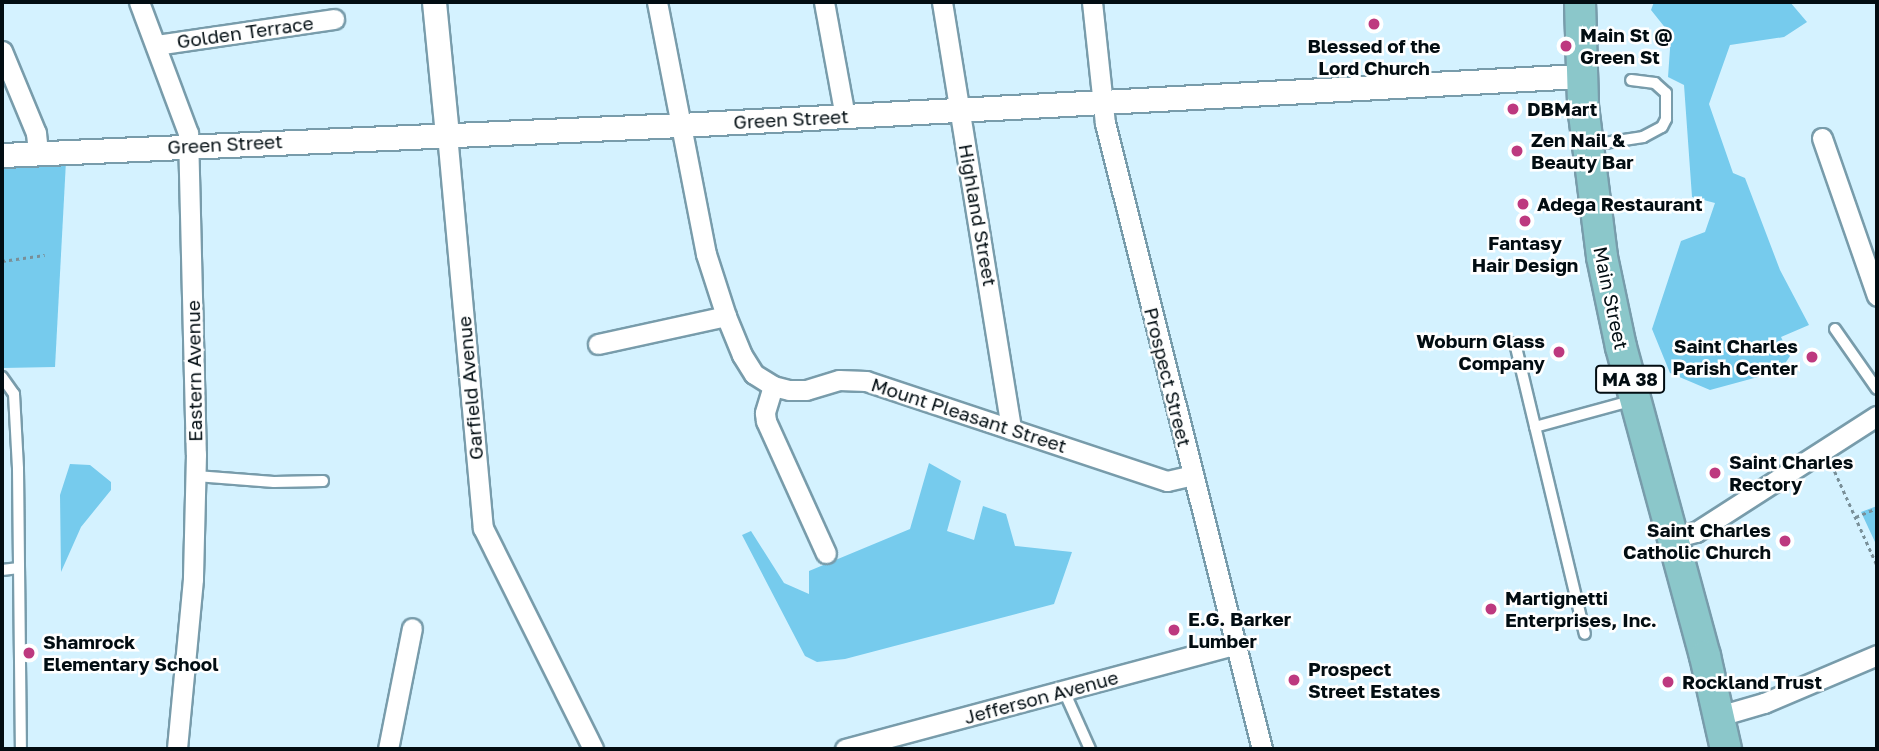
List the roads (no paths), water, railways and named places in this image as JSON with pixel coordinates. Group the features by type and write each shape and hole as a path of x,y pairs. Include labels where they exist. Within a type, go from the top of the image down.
{"main road":[{"name":"Main Street","path":"1580,2 1581,76 1602,257 1635,400 1726,749"}],"street":[{"name":"Eastern Avenue","path":"139,2 185,122 188,145 196,476 193,579 177,749"},
{"name":"Garfield Avenue","path":"434,2 484,530 593,749"},
{"path":"657,2 706,254 726,316 747,365 773,386 765,418 827,553"},
{"path":"824,2 845,116"},
{"name":"Highland Street","path":"942,2 1011,429"},
{"name":"Prospect Street","path":"1093,2 1101,103 1262,749"},
{"name":"Golden Terrace","path":"156,45 334,19"},
{"path":"2,51 36,133 37,153"},
{"name":"Green Street","path":"2,155 681,125 1581,76"},
{"path":"1822,138 1877,296"},
{"path":"598,344 726,316"},
{"name":"Mount Pleasant Street","path":"773,386 800,390 839,380 857,380 1167,481 1193,475"},
{"path":"1673,538 1696,532 1877,416"},
{"path":"388,749 412,628"},
{"name":"Jefferson Avenue","path":"845,749 1237,644"},
{"path":"1719,716 1764,703 1877,655"}],"lane":[{"path":"1587,145 1643,137 1662,127 1666,119 1666,93 1655,83 1631,80"},
{"path":"1835,329 1877,390"},
{"path":"1515,343 1585,634"},
{"path":"2,377 12,389 15,426 21,749"},
{"path":"1535,427 1635,400"},
{"path":"2,427 15,426"},
{"path":"196,476 274,482 323,481"},
{"path":"2,570 19,568"},
{"path":"1064,691 1090,749"}],"place":[{"name":"Blessed of the Lord Church","path":"1374,24"},
{"name":"Main St @ Green St","path":"1566,46"},
{"name":"DBMart","path":"1513,109"},
{"name":"Zen Nail & Beauty Bar","path":"1517,151"},
{"name":"Adega Restaurant","path":"1523,204"},
{"name":"Fantasy Hair Design","path":"1525,221"},
{"name":"Woburn Glass Company","path":"1559,352"},
{"name":"Saint Charles Parish Center","path":"1812,357"},
{"name":"Saint Charles Rectory","path":"1715,473"},
{"name":"Saint Charles Catholic Church","path":"1785,541"},
{"name":"Martignetti Enterprises, Inc.","path":"1491,609"},
{"name":"E.G. Barker Lumber","path":"1174,630"},
{"name":"Shamrock Elementary School","path":"29,653"},
{"name":"Prospect Street Estates","path":"1294,680"},
{"name":"Rockland Trust","path":"1668,682"}]}
